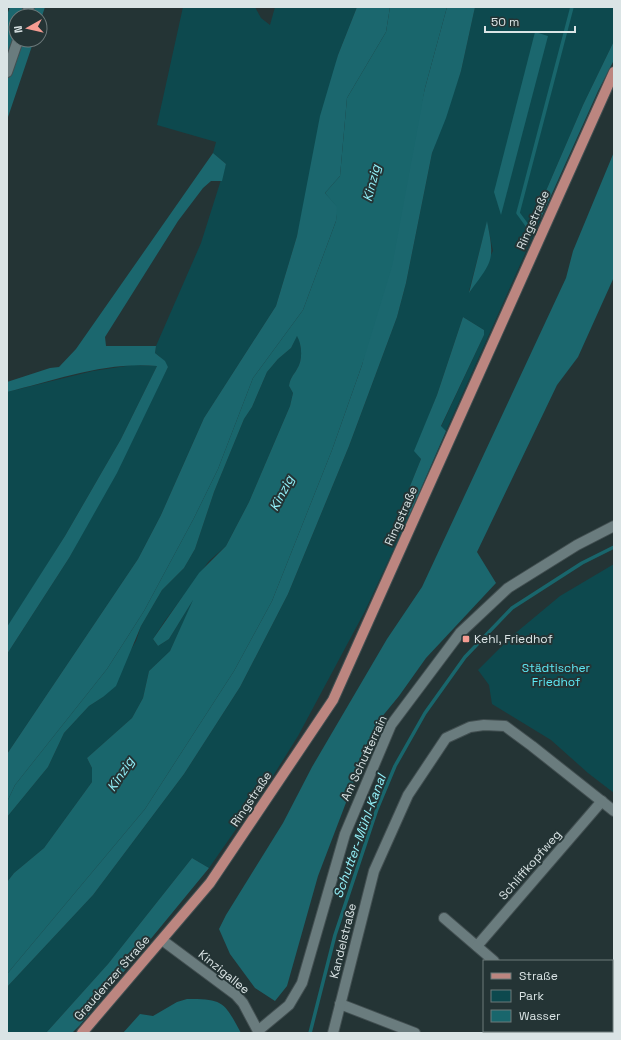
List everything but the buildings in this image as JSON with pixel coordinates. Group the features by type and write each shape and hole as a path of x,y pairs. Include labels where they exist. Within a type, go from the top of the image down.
{"main road":[{"name":"Ringstraße","path":"162,940 210,883 333,700 614,72"},
{"name":"Graudenzer Straße","path":"82,1033 162,940"}],"street":[{"path":"7,72 15,48"},
{"name":"Am Schutterrain","path":"259,1032 289,1005 302,983 345,834 391,725 460,633 508,588 577,545 614,526"},
{"name":"Kandelstraße","path":"333,1033 374,871 408,795 446,738 470,727 484,725 504,726 532,746 614,811"},
{"name":"Schliffkopfweg","path":"477,946 602,801"},
{"path":"444,918 493,960"},
{"name":"Kinzigallee","path":"162,940 236,995 243,1003 259,1032"},
{"path":"340,1004 415,1033"}],"green space":[{"path":"183,7 255,7 261,18 270,25 275,7 357,7 338,55 297,236 276,306 204,418 161,515 138,559 7,754 7,654 69,558 168,367 155,353 156,346 201,243 226,164 213,153 216,142 157,125"},
{"path":"475,7 614,7 614,41 583,105 536,214 541,218 446,431 441,427 484,335 484,330 463,317 437,395 415,451 421,459 402,506 409,516 365,611 298,736 273,776 209,868 192,858 108,964 46,1033 7,1033 7,987 93,895 184,774 240,687 288,594 349,446 397,317 406,283 432,153 461,71","holes":["487,222 493,251 470,292 469,291"]},
{"path":"297,335 301,348 301,357 299,365 289,383 293,393 290,406 249,502 226,546 209,561 153,639 158,646 169,639 196,595 170,651 149,671 143,698 132,718 87,758 92,768 92,782 44,848 14,873 7,882 7,817 48,767 64,733 89,706 103,697 136,641 141,626 162,590 184,568 195,549 214,492 244,419 252,407 267,372 278,359 291,348"},
{"path":"133,365 157,366 121,439 65,536 8,627 7,392 93,371"},
{"name":"Städtischer Friedhof","path":"614,564 614,793 588,773 551,740 492,704 489,685 478,670 512,636 560,596"}],"shaded area":[{"path":"10,7 45,7 45,8"},
{"path":"357,7 390,7 386,32 347,98 340,176 325,193 338,207 336,221 303,310 253,378 218,469 194,518 144,611 107,669 15,785 7,802 7,754 138,559 161,515 204,418 276,306 297,236 320,116 338,55"},
{"path":"447,7 475,7 461,71 446,118 432,153 406,283 397,317 349,446 288,594 240,687 184,774 93,895 7,987 7,974 145,809 234,671 272,601 332,450 362,365 425,88"},
{"path":"8,12 8,48 31,48 7,120"},
{"path":"535,32 548,36 501,215 494,192"},
{"path":"614,41 614,60 598,91 541,218 536,214 583,105"},
{"path":"614,152 614,277 578,357 557,385 477,552 496,583 426,658 399,696 376,724 318,876 287,986 275,1001 255,988 230,954 219,929 226,915 283,823 312,767 387,639 422,587 566,278 573,251"},
{"path":"213,153 226,164 222,181 211,181 203,188 178,221 105,337 106,346 156,346 155,353 165,361 168,367 117,473 69,558 7,654 7,627 65,536 121,439 157,366 119,366 100,369 62,377 7,392 7,382 50,368 59,367 76,349"},
{"path":"487,221 491,244 490,260 469,293"},
{"path":"463,317 484,330 484,335 441,426 446,431 409,516 402,506 421,459 414,451 437,395"},
{"path":"192,858 209,868 80,1025 72,1033 46,1033 108,964"},
{"path":"187,999 209,1000 222,1004 231,1015 241,1033 123,1033 140,1014 153,1016 177,1002"}],"water":[{"name":"Kinzig","path":"390,7 447,7 425,88 392,266 362,365 332,450 272,601 234,671 145,809 7,974 7,882 14,873 44,848 92,782 92,768 87,758 132,718 143,698 149,671 170,651 193,600 169,639 158,646 153,639 199,573 226,546 249,502 290,406 293,393 289,383 299,365 301,357 301,348 297,336 291,348 278,359 267,372 252,407 244,419 214,492 195,549 184,568 162,590 141,626 116,686 89,706 64,733 48,767 7,817 7,802 15,785 107,669 144,611 194,518 218,469 253,378 303,310 336,221 337,207 325,193 340,176 347,98 386,32"}],"waterway":[{"path":"529,228 518,213 572,7"},
{"name":"Schutter-Mühl-Kanal","path":"310,1033 335,935 377,809 395,766 425,713 465,657 512,608 582,563 614,547"}],"place":[{"name":"Kehl, Friedhof","path":"466,639"}]}
